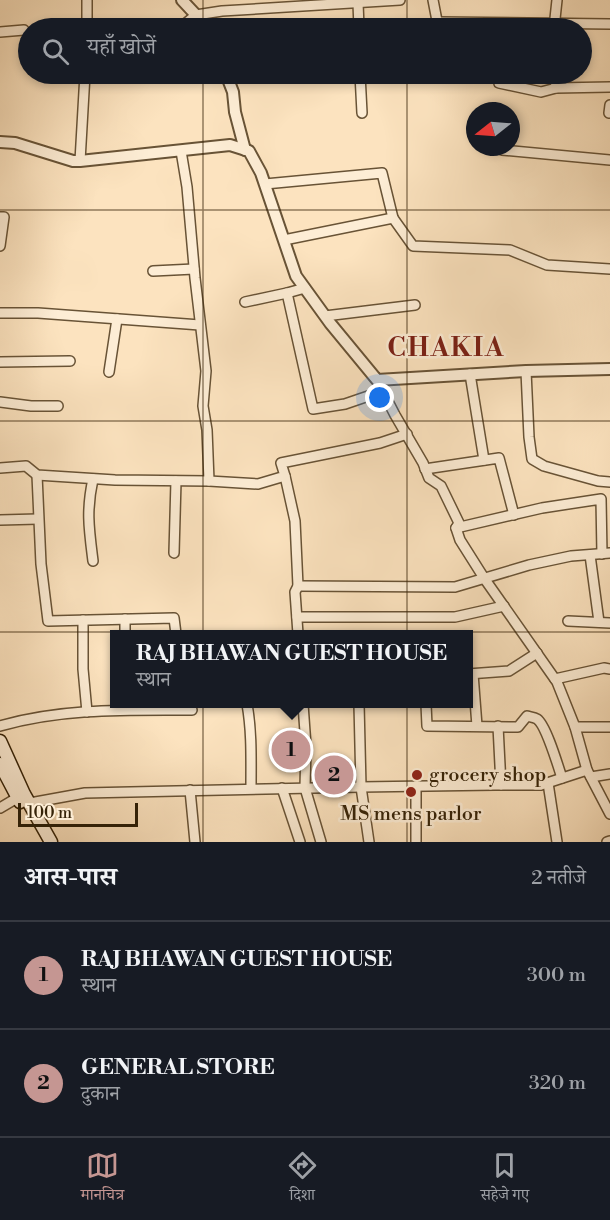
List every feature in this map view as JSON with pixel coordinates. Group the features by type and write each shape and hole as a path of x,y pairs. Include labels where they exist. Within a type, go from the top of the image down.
{"main road":[{"path":"0,741 24,794 51,842"},
{"path":"0,764 17,798 44,842"}],"street":[{"path":"87,0 87,18"},
{"path":"182,0 198,18"},
{"path":"192,18 196,15 252,5 400,0"},
{"path":"433,0 437,18"},
{"path":"555,18 556,0"},
{"path":"358,3 358,18"},
{"path":"592,25 610,24"},
{"path":"0,32 18,30"},
{"path":"504,84 541,92 556,88 610,89 610,76"},
{"path":"80,161 84,84"},
{"path":"230,84 245,150"},
{"path":"361,84 362,113"},
{"path":"556,84 556,88"},
{"path":"0,142 15,143 73,161 230,145 249,151 261,173 296,276 377,380 429,478 441,486 459,523 456,528 460,540 555,679 575,727 589,773 610,812"},
{"path":"181,151 187,187 206,371 203,405 207,430 209,481"},
{"path":"520,152 610,160"},
{"path":"265,184 382,174 393,218 413,246 510,250 547,265 610,269"},
{"path":"0,217 4,218 0,246"},
{"path":"284,240 393,218"},
{"path":"153,271 194,269"},
{"path":"245,302 305,288"},
{"path":"287,293 313,408 345,404 383,391"},
{"path":"325,316 415,305"},
{"path":"0,313 38,313 201,325"},
{"path":"109,372 117,319"},
{"path":"0,362 70,361"},
{"path":"377,380 526,371 610,369"},
{"path":"526,371 532,459 544,466 598,481 610,482"},
{"path":"470,374 484,460"},
{"path":"0,402 31,406 57,406"},
{"path":"298,630 295,592 298,586 295,520 281,463 380,443 407,434"},
{"path":"425,469 499,458 514,515"},
{"path":"0,467 26,466 37,475 93,479 258,484 285,476"},
{"path":"37,475 41,564 48,621 174,618 176,630"},
{"path":"93,479 88,500 93,561"},
{"path":"174,553 176,481"},
{"path":"298,586 455,587 530,565 572,556 606,554 601,499 543,508 456,528"},
{"path":"0,519 38,519"},
{"path":"590,555 599,622"},
{"path":"297,617 455,617 504,606"},
{"path":"125,619 125,630"},
{"path":"83,620 83,669 87,712"},
{"path":"568,621 610,623"},
{"path":"473,674 509,671 537,653"},
{"path":"555,679 604,668 610,669"},
{"path":"473,696 477,726"},
{"path":"0,726 47,715 117,708"},
{"path":"184,708 192,710"},
{"path":"248,708 251,789"},
{"path":"303,708 306,746 305,788 321,842"},
{"path":"359,708 361,787 369,842"},
{"path":"426,708 427,726 518,727 527,716 534,717 538,720 562,778"},
{"path":"498,726 501,785"},
{"path":"575,727 610,727"},
{"path":"30,803 85,793 541,785 589,773 610,774"},
{"path":"548,783 557,842"},
{"path":"416,786 416,842"},
{"path":"282,788 300,842"},
{"path":"190,790 195,842"},
{"path":"0,808 17,798"}],"place":[{"name":"RAJ BHAWAN GUEST HOUSE","path":"291,750"},
{"name":"GENERAL STORE","path":"334,775"},
{"name":"grocery shop","path":"417,775"},
{"name":"MS mens parlor","path":"411,792"}],"district":[{"name":"CHAKIA","path":"446,348"}]}
